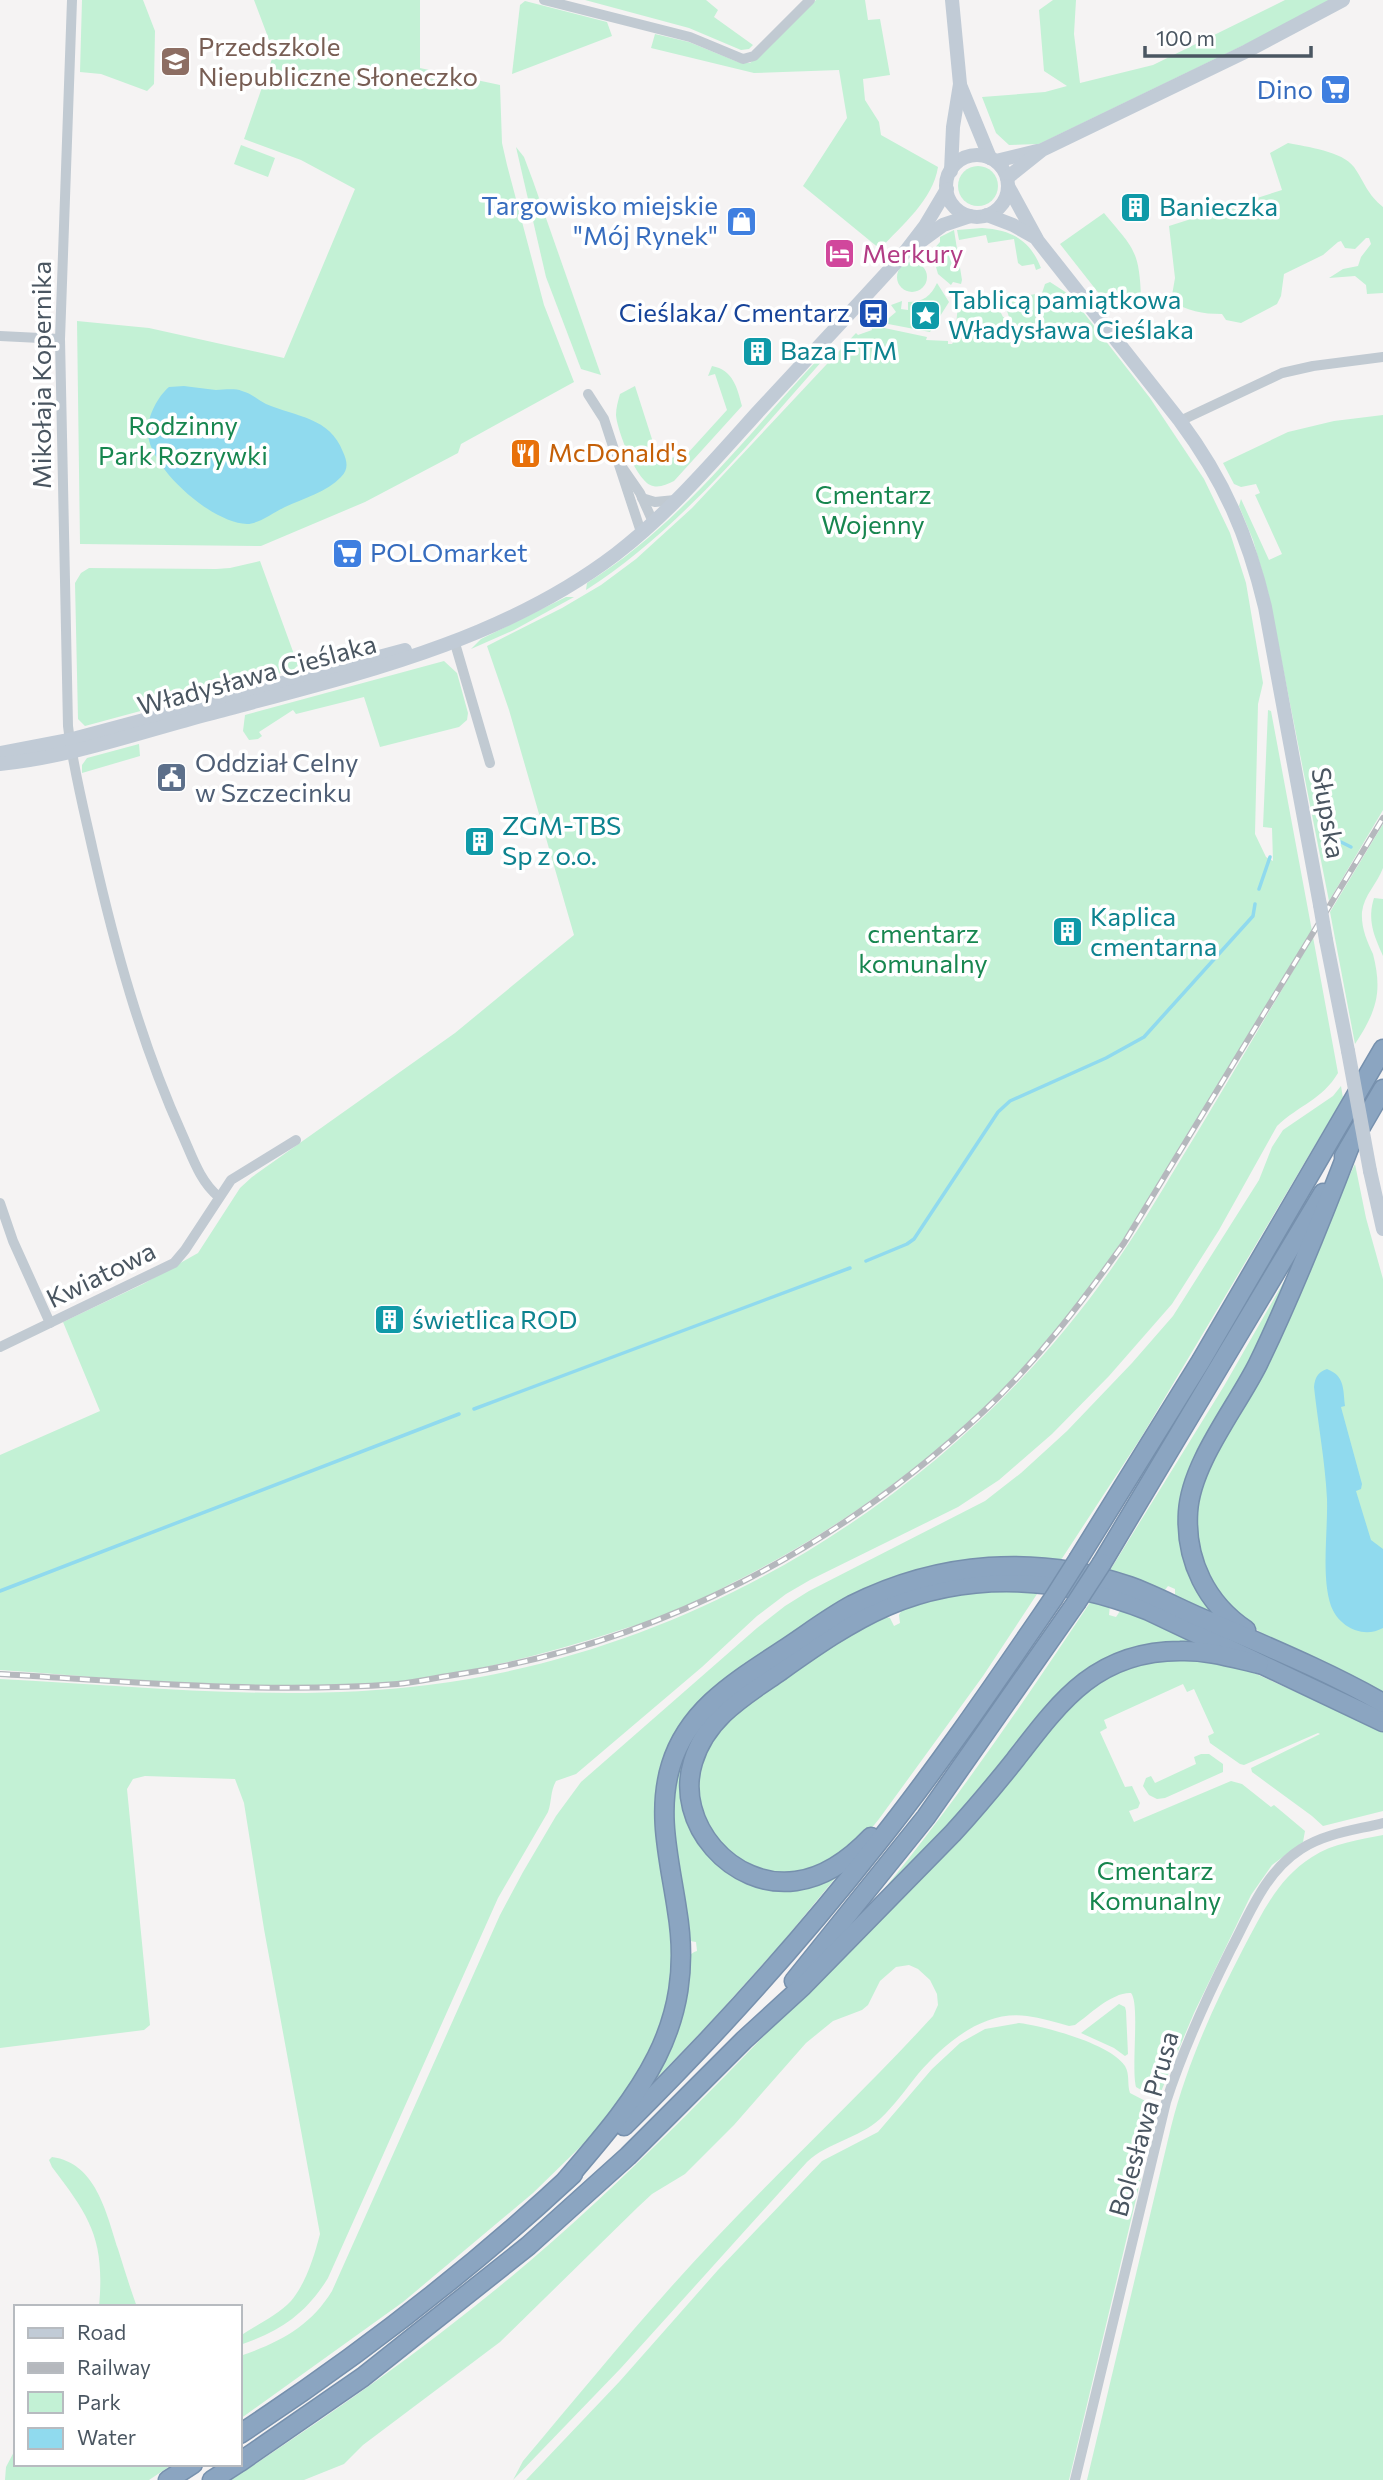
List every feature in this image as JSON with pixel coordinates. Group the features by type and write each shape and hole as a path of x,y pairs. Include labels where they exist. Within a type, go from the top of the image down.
{"highway":[{"path":"242,2433 379,2336 477,2259 566,2180 667,2084 740,2006 827,1906 923,1784 1053,1599 1201,1361 1383,1049"},
{"path":"744,2040 866,1894 926,1817 1076,1603 1232,1349 1383,1089"},
{"path":"1278,1652 1231,1620 1209,1594 1190,1550 1188,1509 1194,1483 1204,1460 1267,1345 1314,1240 1349,1148"},
{"path":"566,2180 632,2101 655,2064 672,2019 678,1993 681,1941 664,1824 666,1786 677,1748 693,1721 730,1685 824,1622 884,1590 932,1574 992,1566 1052,1568 1109,1580 1170,1603 1383,1703"},
{"path":"923,1784 864,1844 836,1867 812,1877 783,1882 745,1873 719,1854 708,1841 697,1820 690,1779 698,1748 721,1714 814,1647 867,1616 909,1598 953,1586 987,1582 1024,1582 1081,1589 1118,1598 1383,1722"},
{"path":"242,2460 347,2389 489,2279 599,2183 812,1977 953,1833 1071,1691 1093,1675 1129,1659 1179,1650 1259,1664"},
{"path":"168,2480 190,2466"},
{"path":"212,2480 233,2466"}],"main road":[{"path":"951,0 960,84 947,189 951,202 970,216 987,215 1003,202 1007,182 1042,150"},
{"path":"951,171 959,161 967,157 982,156 993,160 1042,150 1247,51 1343,0"},
{"path":"960,84 993,160 1007,182"},
{"name":"Słupska","path":"1007,182 1036,238 1200,449 1229,497 1253,559 1265,607 1383,1230"},
{"name":"Władysława Cieślaka","path":"70,745 417,656 510,617 568,586 608,560 676,500 902,256 925,226 947,189"},
{"name":"Słupska","path":"987,215 1036,238"},
{"name":"Władysława Cieślaka","path":"902,256 943,225 970,216"},
{"path":"0,753 70,745"},
{"path":"0,764 70,745"}],"street":[{"name":"Mikołaja Kopernika","path":"72,0 60,338 67,713 70,745 111,929 134,1010 167,1100 203,1180 219,1198"},
{"path":"544,0 690,37 743,59 754,56 810,0"},
{"path":"0,336 60,338"},
{"path":"1180,421 1282,373 1306,367 1383,358"},
{"path":"588,394 604,419 641,532"},
{"path":"621,466 642,498 653,522"},
{"path":"642,498 655,502 676,500"},
{"path":"454,640 490,763"},
{"name":"Kwiatowa","path":"0,1347 174,1263 234,1178 296,1140"},
{"path":"0,1203 13,1241 50,1323"},
{"name":"Bolesława Prusa","path":"1075,2480 1166,2102 1204,2003 1262,1888 1280,1867 1301,1849 1318,1840 1383,1823"}],"green space":[{"path":"82,0 143,0 155,31 154,84 147,91 101,74 80,72"},
{"name":"Rodzinny Park Rozrywki","path":"254,0 420,0 420,68 500,85 502,143 507,165 544,305 574,382 461,444 458,453 365,502 261,546 80,544 77,321 149,328 284,358 355,189 301,160 244,139 274,53"},
{"path":"585,0 706,0 718,10 714,17 753,45 749,49 741,50 689,28"},
{"path":"816,0 865,0 868,20 880,19 890,75 863,79 865,100 879,122 881,135 938,167 923,201 880,249 803,186 847,118 839,70 754,73 651,48 655,34 689,42 738,62 750,63"},
{"path":"1053,0 1076,0 1074,34 1080,83 1153,65 1285,0 1331,0 1298,19 1039,144 1009,145 996,133 982,97 1045,92 1067,86 1044,71 1039,10"},
{"path":"525,1 607,22 612,36 512,74 520,5"},
{"path":"1288,143 1341,157 1354,167 1370,193 1383,207 1383,293 1367,294 1366,285 1355,276 1329,278 1343,269 1358,266 1371,244 1369,238 1366,238 1355,249 1345,248 1341,241 1338,242 1323,255 1284,274 1277,304 1241,323 1226,320 1222,314 1195,311 1171,301 1175,278 1169,226 1282,190 1270,153"},
{"path":"241,145 275,158 268,177 234,164"},
{"path":"516,147 524,157 533,181 601,375 581,369 546,277"},
{"path":"978,166 992,172 998,186 992,200 978,206 964,200 958,186 964,172"},
{"path":"1104,213 1133,250 1141,296 1104,300 1060,244"},
{"path":"982,228 1002,231 1019,238 1037,258 1041,268 1036,270 1034,264 1022,266 1018,263 1014,239 988,243 986,235 959,240 957,230"},
{"path":"954,230 962,280 961,284 953,282 951,285 938,274 936,267 939,265 934,256 931,258 931,252 940,242 940,237"},
{"path":"912,262 922,267 927,277 922,287 912,292 902,287 897,277 902,267"},
{"path":"1050,282 1070,295 1150,398 1204,479 1230,533 1246,583 1263,683 1258,704 1255,834 1266,857 1273,861 1272,828 1263,827 1268,710 1271,711 1312,931 1172,1165 1080,1300 1044,1344 965,1425 877,1496 782,1557 665,1616 560,1649 508,1662 403,1681 252,1687 0,1670 0,1455 100,1411 63,1322 143,1284 198,1253 240,1188 252,1177 455,1033 574,935 509,710 487,646 562,608 601,585 636,559 692,508 856,333 858,335 872,330 871,326 875,326 952,344 954,341 960,341 961,336 955,335 958,305 961,305 964,299 985,295 987,301 997,305 1003,317 1009,317 1004,302 1006,299 1042,293 1045,284"},
{"path":"937,283 949,302 930,332 883,323 896,312 891,305 902,301 901,309 908,310 908,302 926,297"},
{"path":"820,357 823,360 712,484 651,541 586,590 587,583 652,535 682,507"},
{"path":"712,366 729,375 736,386 742,406 674,481 661,486 647,483 635,466 620,432 616,415 620,394 635,386 659,461 687,454 727,410 715,374 708,376"},
{"path":"1383,415 1383,810 1329,901 1268,592 1253,540 1239,506 1241,499 1269,560 1282,554 1255,495 1260,493 1256,484 1241,487 1234,484 1223,463 1288,432 1334,421"},
{"path":"260,561 299,668 85,726 78,719 75,583 81,573 89,568 216,569"},
{"path":"566,597 574,597 514,630 471,649 481,639"},
{"path":"444,661 457,673 468,713 467,720 459,727 380,747 364,697 296,714 293,710 259,732 262,736 258,739 249,740 243,731 245,715"},
{"path":"139,744 140,756 82,773 82,765 87,758"},
{"path":"1383,824 1383,868 1365,900 1362,912 1363,929 1376,968 1376,1002 1355,1044 1330,912"},
{"path":"1374,898 1383,899 1383,956 1371,921"},
{"path":"1313,937 1338,1073 1325,1090 1277,1126 1219,1230 1172,1304 1109,1376 1052,1434 999,1480 958,1507 786,1594 757,1616 702,1667 576,1774 556,1781 548,1812 498,1898 328,2278 301,2312 267,2334 242,2344 242,2335 280,2311 296,2294 309,2269 320,2234 264,1929 244,1803 235,1779 145,1776 133,1779 127,1789 150,2025 144,2030 0,2048 0,1679 268,1693 321,1693 428,1685 529,1667 628,1637 723,1597 813,1548 898,1489 977,1423 1049,1349 1112,1268 1212,1108"},
{"path":"1341,1086 1343,1098 1142,1436 1059,1563 950,1565 669,1749 673,1982 657,2044 614,2114 533,2193 403,2302 242,2418 242,2355 292,2332 314,2315 332,2291 500,1915 556,1816 581,1782 785,1606 809,1591 985,1501 1021,1473 1067,1431 1173,1316 1259,1180 1272,1147 1283,1130 1333,1096"},
{"path":"1355,1164 1383,1279 1383,1695 1270,1639 1233,1613 1204,1573 1193,1523 1201,1483"},
{"path":"1298,1257 1182,1509 1226,1623 1175,1597 1175,1589 1168,1586 1160,1592 1109,1572 1224,1386"},
{"path":"983,1573 1052,1573 1049,1578 1001,1576 954,1581 902,1595 863,1612 826,1633 745,1687 703,1725 689,1753 683,1785 687,1816 708,1854 736,1876 770,1888 798,1887 837,1876 781,1944 651,2084 666,2054 676,2025 688,1957 697,1951 696,1942 690,1941 686,1932 669,1821 673,1776 682,1751 695,1728 707,1712 742,1684 818,1632 869,1603 905,1588 936,1580"},
{"path":"1041,1588 983,1676 879,1819 866,1835 823,1867 783,1876 741,1863 709,1832 698,1803 698,1771 707,1746 732,1713 814,1655 882,1616 890,1618 894,1626 900,1623 899,1615 903,1608 969,1590"},
{"path":"1093,1598 1110,1605 1109,1615 1116,1617 1122,1608 1220,1650 1120,1656 1006,1763 844,1937 911,1856 974,1771"},
{"name":"Cmentarz Komunalny","path":"1175,1657 1223,1663 1254,1673 1383,1731 1383,1811 1323,1826 1252,1772 1251,1768 1320,1734 1244,1765 1240,1764 1210,1743 1208,1736 1214,1733 1194,1689 1187,1692 1183,1684 1104,1720 1107,1728 1100,1732 1125,1787 1132,1786 1140,1803 1138,1808 1129,1811 1134,1822 1231,1781 1242,1784 1271,1807 1274,1805 1305,1831 1303,1842 1272,1865 1251,1895 1194,2013 1160,2094 1148,2094 1136,2087 1135,2009 1131,1993 1109,2000 1075,2025 1011,2015 995,2018 966,2031 929,2062 880,2119 807,2162 621,2368 513,2480 523,2461 671,2287 933,2016 938,2005 937,1994 930,1980 909,1965 896,1967 880,1981 868,2005 833,2021 806,2043 734,2125 685,2174 652,2194 500,2342 363,2445 344,2464 304,2480 231,2480 373,2383 465,2314 595,2203 784,2015 1086,1689 1123,1668"},
{"path":"1209,1754 1223,1764 1223,1772 1165,1798 1157,1799 1149,1795 1143,1786 1146,1778 1151,1776 1155,1783 1196,1764 1194,1757"},
{"path":"1383,1835 1383,2480 1087,2480 1171,2127 1193,2058 1211,2014 1264,1910 1289,1876 1312,1857 1329,1848"},
{"path":"1119,2004 1125,2007 1126,2011 1128,2054 1125,2056 1081,2033"},
{"path":"1019,2023 1060,2032 1106,2050 1125,2066 1130,2093 1155,2106 1157,2111 1069,2480 526,2480 822,2161 878,2132 932,2069 960,2043 985,2029"},
{"path":"52,2157 67,2161 89,2179 97,2191 136,2305 99,2305 100,2264 92,2231 77,2201 49,2160"},
{"path":"14,2452 14,2466 170,2466 149,2480 5,2480 6,2467"}],"water":[{"path":"169,387 239,390 266,404 321,425 337,440 346,459 345,471 322,491 256,522 247,524 217,515 201,505 172,478 160,464 148,435 151,415 160,396"},
{"path":"1327,1369 1337,1375 1342,1384 1345,1406 1341,1407 1362,1484 1361,1489 1356,1491 1371,1540 1383,1549 1383,1628 1375,1631 1360,1631 1346,1625 1335,1613 1328,1594 1327,1499 1314,1387 1318,1375"}],"waterway":[{"path":"1341,842 1351,847"},
{"path":"1259,889 1270,857"},
{"path":"866,1261 914,1239 998,1112 1010,1101 1106,1058 1144,1037 1253,916 1255,904"},
{"path":"474,1409 850,1268"},
{"path":"0,1591 459,1414"}],"railway":[{"path":"0,1674 298,1688 413,1682 533,1659 605,1639 675,1613 742,1582 807,1546 870,1505 929,1459 985,1410 1023,1371 1076,1309 1124,1243 1383,818"}],"place":[{"name":"Przedszkole Niepubliczne Słoneczko","path":"175,62"},
{"name":"Dino","path":"1336,90"},
{"name":"Banieczka","path":"1136,207"},
{"name":"Targowisko miejskie \"Mój Rynek\"","path":"741,221"},
{"name":"Merkury","path":"839,254"},
{"name":"Cieślaka/ Cmentarz","path":"873,313"},
{"name":"Tablicą pamiątkowa Władysława Cieślaka","path":"925,315"},
{"name":"Baza FTM","path":"757,351"},
{"name":"McDonald's","path":"525,453"},
{"name":"POLOmarket","path":"347,553"},
{"name":"Oddział Celny w Szczecinku","path":"172,778"},
{"name":"ZGM-TBS Sp z o.o.","path":"479,841"},
{"name":"Kaplica cmentarna","path":"1067,932"},
{"name":"świetlica ROD","path":"389,1320"}],"park label":[{"name":"Cmentarz Wojenny","path":"873,510"},
{"name":"cmentarz komunalny","path":"923,948"}]}
